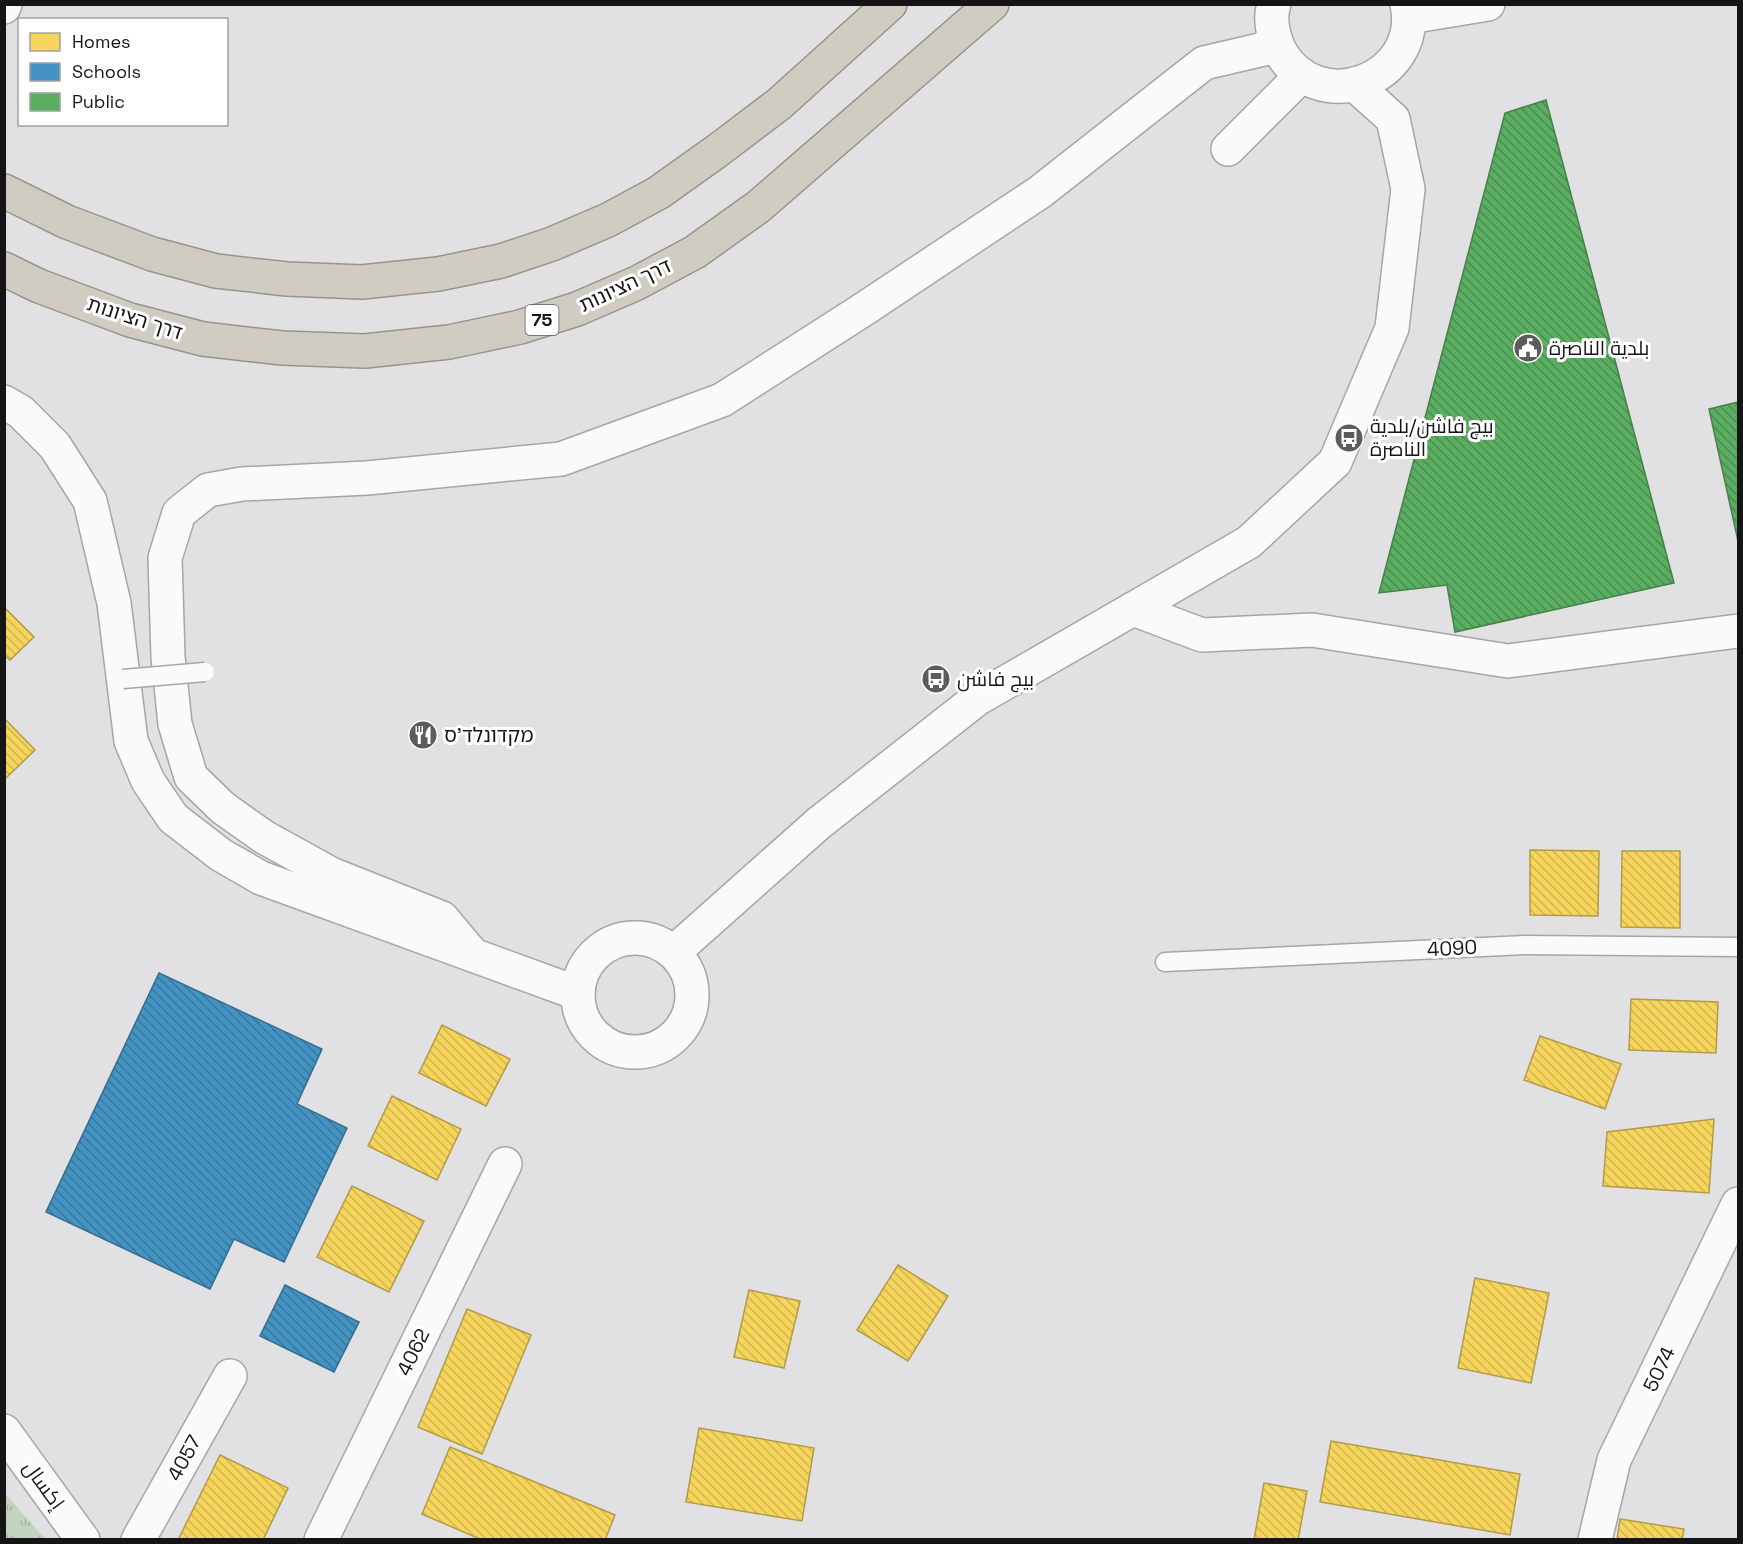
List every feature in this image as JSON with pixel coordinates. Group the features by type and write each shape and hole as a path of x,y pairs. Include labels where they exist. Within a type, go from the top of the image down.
{"highway":[{"path":"4,191 77,226 152,254 216,271 286,279 362,282 438,274 501,261 552,244 608,220 658,193 779,104 890,4"},
{"name":"דרך הציונות","path":"4,269 39,286 130,320 203,339 259,346 365,351 449,342 520,327 577,309 638,283 694,252 758,207 992,4"}],"street":[{"path":"1274,4 1272,12 1274,38 1285,59 1302,75 1328,86 1355,85 1383,72 1403,47 1408,11 1488,4"},
{"path":"473,955 442,918 330,874 255,831 223,808 191,777 175,724 168,657 165,558 178,513 208,490 242,484 367,478 561,459 722,399 861,311 1040,192 1204,63 1264,49 1274,38"},
{"path":"1228,149 1302,75"},
{"path":"674,952 819,823 977,699 1249,542 1335,462 1392,328 1408,189 1392,119 1355,85"},
{"path":"4,402 21,412 55,447 90,501 114,603 131,741 148,781 173,818 221,855 261,878 577,993"},
{"path":"1133,609 1202,634 1312,630 1508,661 1738,631"},
{"path":"634,937 656,941 674,952 686,968 692,986 692,1005 686,1023 674,1038 657,1048 639,1053 619,1051 602,1042 588,1029 579,1012 577,993 582,972 594,954 613,941 634,937"},
{"name":"4062","path":"321,1539 506,1164"},
{"name":"5074","path":"1595,1539 1614,1460 1738,1204"},
{"name":"4057","path":"138,1539 230,1376"},
{"name":"إكسال","path":"4,1431 83,1539"}],"lane":[{"path":"123,679 205,672"},
{"name":"4090","path":"1165,962 1525,945 1738,947"}],"green space":[{"path":"5,1493 45,1539 5,1539"}],"building: Homes":[{"path":"4,607 34,637 10,660 4,655"},
{"path":"4,718 35,750 6,778 4,776"},
{"path":"1530,850 1599,851 1598,916 1530,915"},
{"path":"1622,851 1680,851 1680,928 1621,927"},
{"path":"1631,999 1718,1002 1716,1053 1629,1050"},
{"path":"442,1025 510,1059 486,1106 419,1073"},
{"path":"1540,1036 1621,1064 1605,1109 1524,1080"},
{"path":"392,1096 461,1129 437,1180 368,1146"},
{"path":"1714,1119 1709,1193 1603,1186 1607,1132"},
{"path":"352,1186 424,1221 389,1292 317,1257"},
{"path":"898,1265 948,1296 908,1361 857,1330"},
{"path":"1475,1278 1549,1293 1531,1383 1458,1368"},
{"path":"749,1290 800,1301 784,1368 734,1357"},
{"path":"467,1309 531,1335 482,1454 418,1427"},
{"path":"699,1428 814,1448 802,1521 686,1502"},
{"path":"1331,1441 1520,1474 1510,1535 1320,1502"},
{"path":"450,1447 615,1515 605,1540 482,1540 422,1514"},
{"path":"220,1455 288,1488 263,1540 178,1540"},
{"path":"1264,1483 1307,1491 1298,1540 1254,1540"},
{"path":"1620,1519 1684,1529 1682,1540 1617,1540"}],"building: Schools":[{"path":"159,973 322,1049 297,1104 347,1128 284,1262 234,1239 210,1289 46,1212"},
{"path":"285,1285 359,1322 334,1372 260,1336"}],"building: Public":[{"name":"بلدية الناصرة","path":"1546,100 1674,583 1455,632 1447,585 1379,593 1505,113"},
{"path":"1738,402 1738,541 1709,409"}],"place":[{"name":"بلدية الناصرة","path":"1528,348"},
{"name":"بيچ فاشن/بلدية الناصرة","path":"1349,438"},
{"name":"بيج فاشن","path":"936,679"},
{"name":"מקדונלד'ס","path":"423,735"}]}
